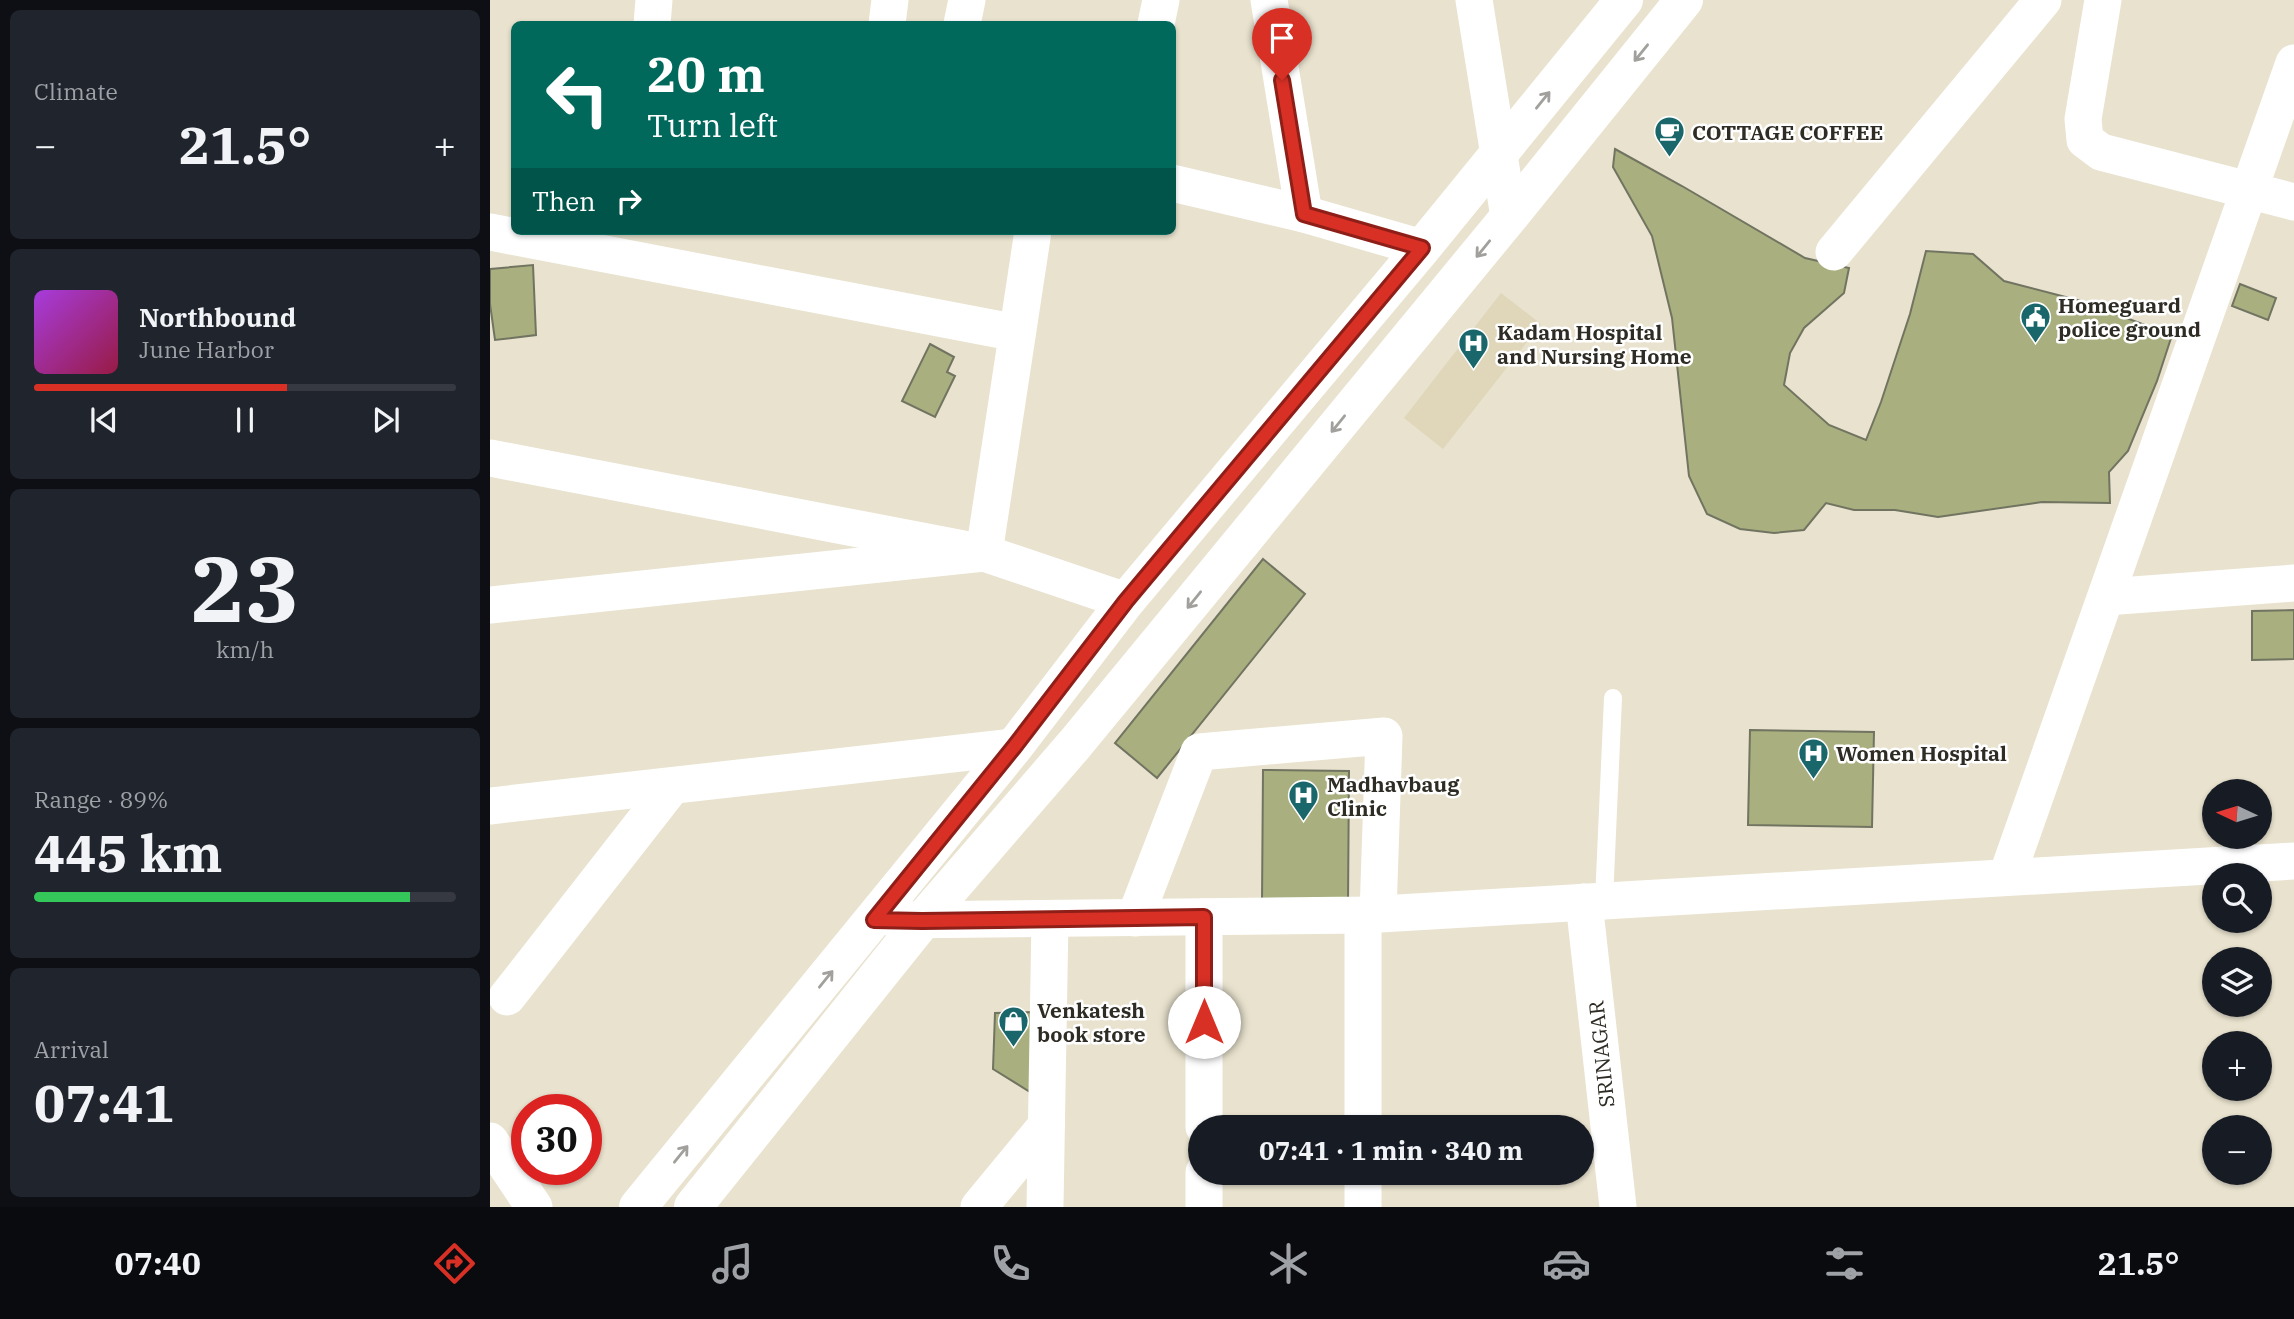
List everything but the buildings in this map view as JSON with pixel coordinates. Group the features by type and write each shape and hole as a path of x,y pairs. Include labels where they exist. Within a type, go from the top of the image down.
{"main road":[{"path":"638,1207 1014,747 1126,601 1422,248 1624,0"},
{"path":"693,1207 922,921 1075,744 1684,0"}],"street":[{"path":"652,21 654,0"},
{"path":"887,21 890,0"},
{"path":"963,21 967,0"},
{"path":"1157,21 1161,0"},
{"path":"1269,0 1304,214"},
{"path":"1474,0 1509,217"},
{"path":"1834,252 2043,0"},
{"path":"2102,0 2083,119 2085,139 2101,152 2294,202"},
{"path":"2007,876 2294,63"},
{"path":"1176,184 1304,214 1422,248"},
{"path":"490,232 1017,333"},
{"path":"984,554 1032,235"},
{"path":"490,458 984,554 1126,601"},
{"path":"490,605 984,554"},
{"path":"2106,597 2294,583"},
{"path":"1135,918 1199,752 1384,736 1371,914 1363,1115"},
{"path":"490,806 1014,747"},
{"path":"507,997 672,786"},
{"path":"874,920 1371,914 2294,860"},
{"name":"SRINAGAR","path":"1594,901 1618,1207"},
{"path":"1204,917 1204,1115"},
{"path":"1045,1207 1050,919"},
{"path":"979,1207 1046,1126"},
{"path":"490,1141 534,1207"},
{"path":"1204,1185 1204,1207"},
{"path":"1363,1185 1363,1207"}],"lane":[{"path":"1594,901 1613,698"}],"shaded area":[{"path":"1501,293 1541,324 1443,449 1404,418"}],"place":[{"name":"COTTAGE COFFEE","path":"1669,159"},
{"name":"Homeguard police ground","path":"2035,344"},
{"name":"Kadam Hospital and Nursing Home","path":"1474,371"},
{"name":"Women Hospital","path":"1813,780"},
{"name":"Madhavbaug Clinic","path":"1304,823"},
{"name":"Venkatesh book store","path":"1014,1049"}],"route":[{"path":"1204,1022 1204,917 874,920 1014,747 1126,601 1422,248 1304,214 1282,80"}]}
